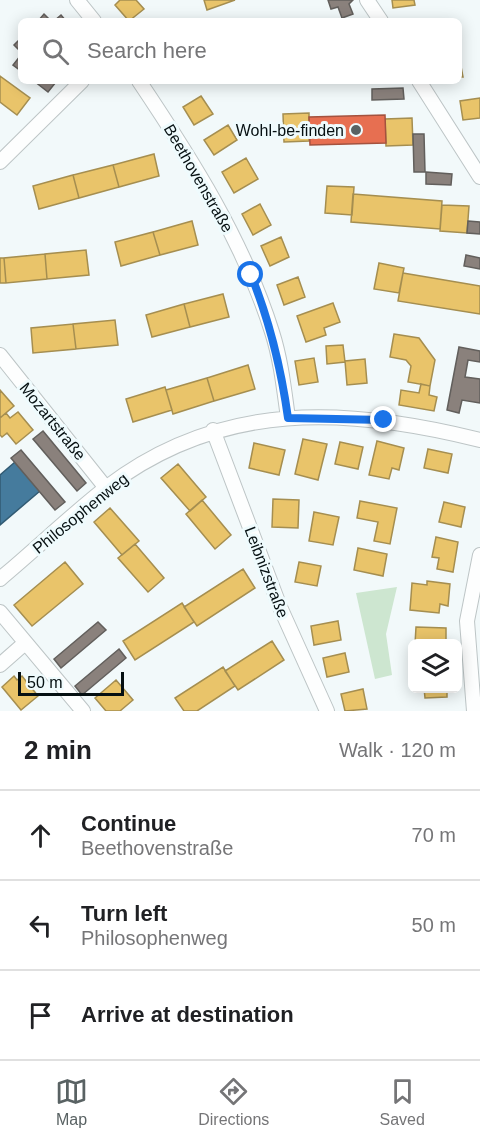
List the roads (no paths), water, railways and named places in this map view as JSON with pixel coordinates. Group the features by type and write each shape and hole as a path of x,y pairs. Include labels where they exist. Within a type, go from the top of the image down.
{"street":[{"path":"77,0 92,18"},
{"path":"367,0 379,18"},
{"path":"0,162 79,84"},
{"name":"Beethovenstraße","path":"141,84 190,157 217,204 251,275 273,333 282,371 288,418"},
{"path":"421,84 480,177"},
{"name":"Mozartstraße","path":"0,355 106,488"},
{"name":"Philosophenweg","path":"0,579 106,488 184,440 213,430 288,418 384,420 422,425 480,440"},
{"name":"Leibnizstraße","path":"213,430 280,607 327,711"},
{"path":"474,711 467,621 480,555"},
{"path":"0,612 83,711"},
{"path":"0,665 25,643"}],"place":[{"name":"Wohl-be-finden","path":"356,130"}]}
